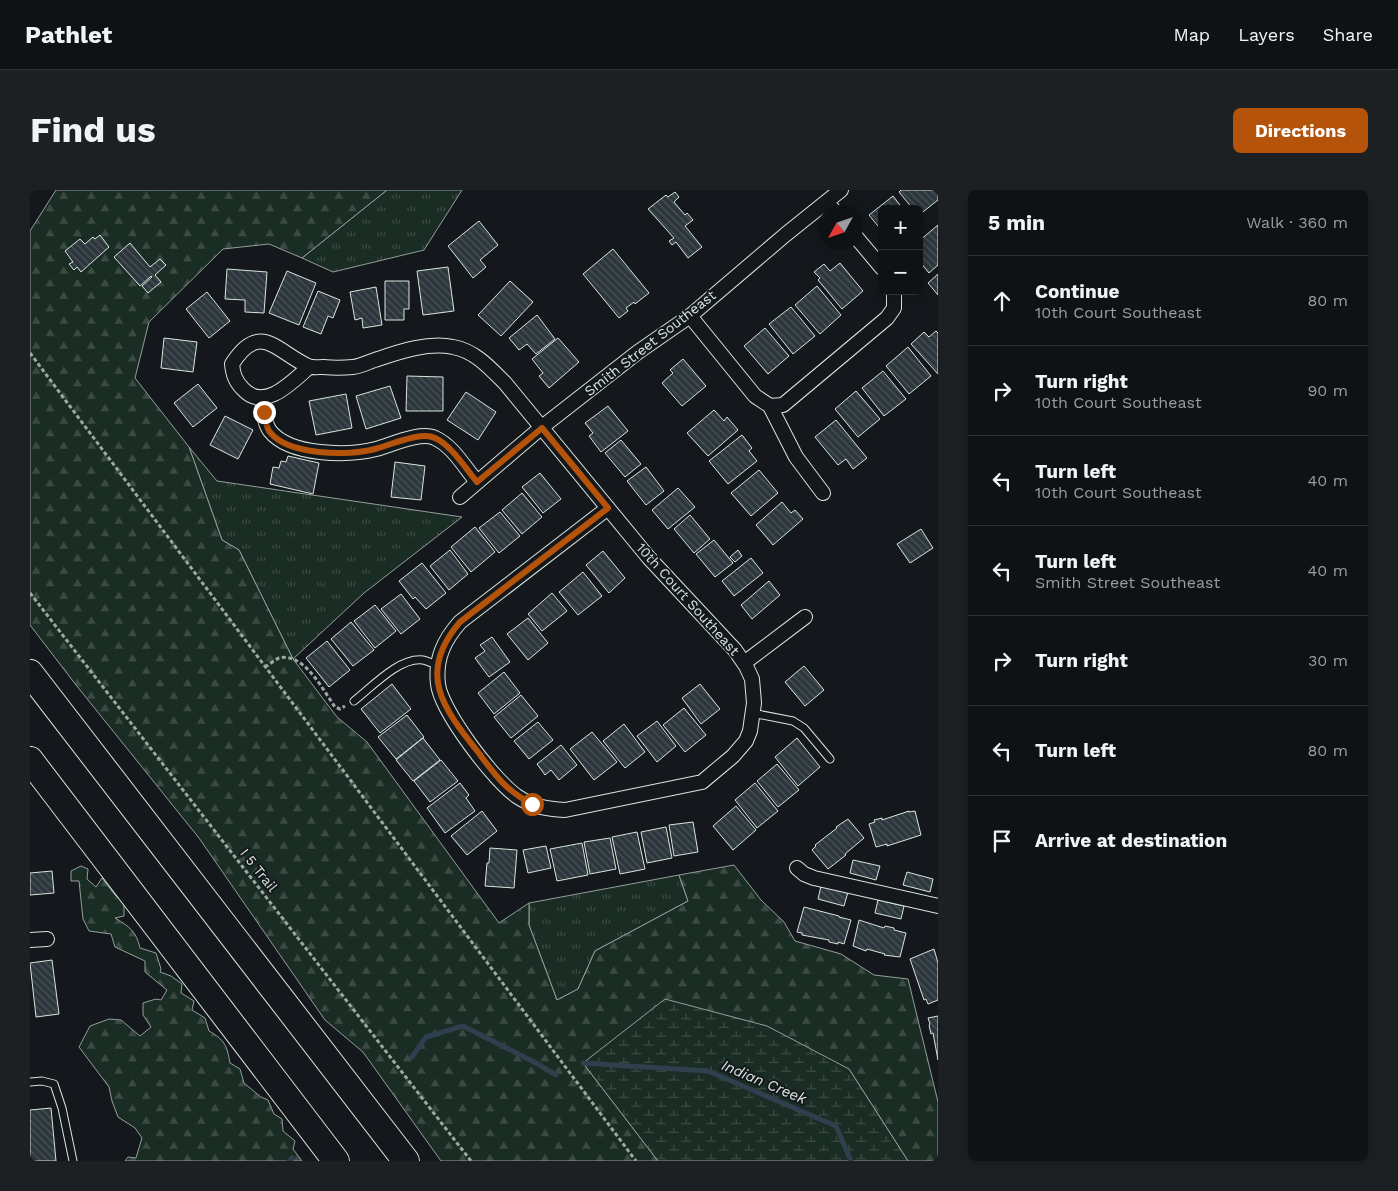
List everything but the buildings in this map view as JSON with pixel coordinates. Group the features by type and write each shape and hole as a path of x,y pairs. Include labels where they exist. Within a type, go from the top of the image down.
{"highway":[{"path":"30,673 406,1161"},
{"path":"30,760 336,1161"}],"street":[{"name":"Smith Street Southeast","path":"832,205 842,190"},
{"name":"Smith Street Southeast","path":"460,497 542,428 638,352 690,316 818,217"},
{"path":"863,245 878,263"},
{"path":"770,406 783,405 888,318 894,308 894,295"},
{"path":"690,316 755,396 770,406 796,457 823,493"},
{"path":"258,342 267,342 309,367 274,394 262,398 249,396 239,385 233,375 232,364 246,346 258,342"},
{"name":"10th Court Southeast","path":"309,367 354,367 411,349 432,346 452,346 469,351 505,383 608,508 649,558 735,650 744,663 752,679 754,703 750,731 746,741 733,756 702,782 565,810 548,809 519,798 503,785 452,720 445,707 438,686 438,665 441,650 448,635 460,622 608,508"},
{"path":"262,398 269,430 279,440 295,447 339,454 353,453 425,436 434,438 458,458 477,482"},
{"path":"744,663 805,617"},
{"path":"797,868 804,874 814,878 938,906"},
{"path":"30,940 47,939"}],"lane":[{"path":"354,701 401,664 423,660 438,665"},
{"path":"752,714 793,720 804,728 830,759"},
{"path":"30,1082 42,1081 54,1084 62,1108 73,1161"}],"path":[{"path":"30,353 636,1161"},
{"name":"I 5 Trail","path":"30,593 471,1161"},
{"path":"265,667 279,658 293,659 306,666 335,707 340,709 354,701"}],"green space":[{"path":"56,190 387,190 302,258 269,244 223,249 149,322 135,378 189,447 222,540 239,550 293,659 337,717 367,742 499,923 529,903 529,925 557,1000 578,989 595,951 688,901 679,875 734,865 761,900 784,922 795,941 841,954 874,975 908,979 938,1102 938,1161 908,1161 849,1069 583,1063 658,1161 441,1161 363,1052 325,1020 199,838 30,625 30,231"},
{"path":"387,190 462,190 424,250 333,272 302,258"},
{"path":"189,447 217,481 462,517 364,593 293,659 239,550 222,540"},
{"path":"81,866 88,869 87,879 96,887 102,878 115,895 124,902 124,916 115,918 132,930 137,937 140,948 156,953 161,969 160,972 171,976 182,984 181,993 194,1001 192,1010 205,1018 209,1031 219,1037 224,1044 230,1063 240,1069 244,1083 261,1097 268,1100 274,1114 282,1119 283,1131 295,1141 293,1149 302,1161 125,1161 128,1157 136,1158 142,1138 135,1128 118,1117 109,1087 79,1047 90,1026 109,1019 121,1020 140,1036 151,1027 143,1015 143,1003 156,999 161,1000 167,990 145,972 145,961 115,947 111,934 89,931 83,919 79,881 71,881 71,871"},
{"path":"679,875 688,901 595,951 578,989 557,1000 529,925 529,903"},
{"path":"665,999 767,1026 849,1069 908,1161 658,1161 583,1063"}],"waterway":[{"name":"Indian Creek","path":"412,1057 426,1037 463,1026 556,1075"},
{"name":"Indian Creek","path":"583,1063 708,1071 836,1126 851,1161"},
{"name":"Indian Creek","path":"289,1161 292,1158"}],"route":[{"path":"264,412 269,430 279,440 295,447 312,450 339,454 366,452 425,436 434,438 444,444 458,458 477,482 542,428 608,508 460,622 448,635 441,650 438,665 438,686 445,707 452,720 503,785 519,798 532,804"}]}
